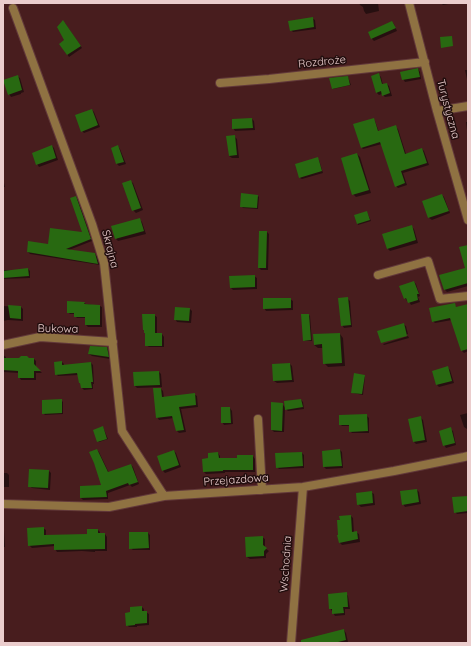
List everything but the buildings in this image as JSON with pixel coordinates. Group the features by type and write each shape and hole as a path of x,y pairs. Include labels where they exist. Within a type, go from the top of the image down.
{"street":[{"name":"Turystyczna","path":"409,3 437,111 468,220"},
{"name":"Skrajna","path":"13,8 92,224 104,263 122,430 164,496"},
{"name":"Rozdroże","path":"220,83 425,62"},
{"path":"437,111 468,106"},
{"path":"378,275 428,261 440,299 468,296"},
{"name":"Bukowa","path":"3,345 40,337 113,342"},
{"path":"258,419 262,490"},
{"name":"Przejazdowa","path":"3,504 109,507 164,496 303,487 468,456"},
{"name":"Wschodnia","path":"290,643 303,487"}]}
